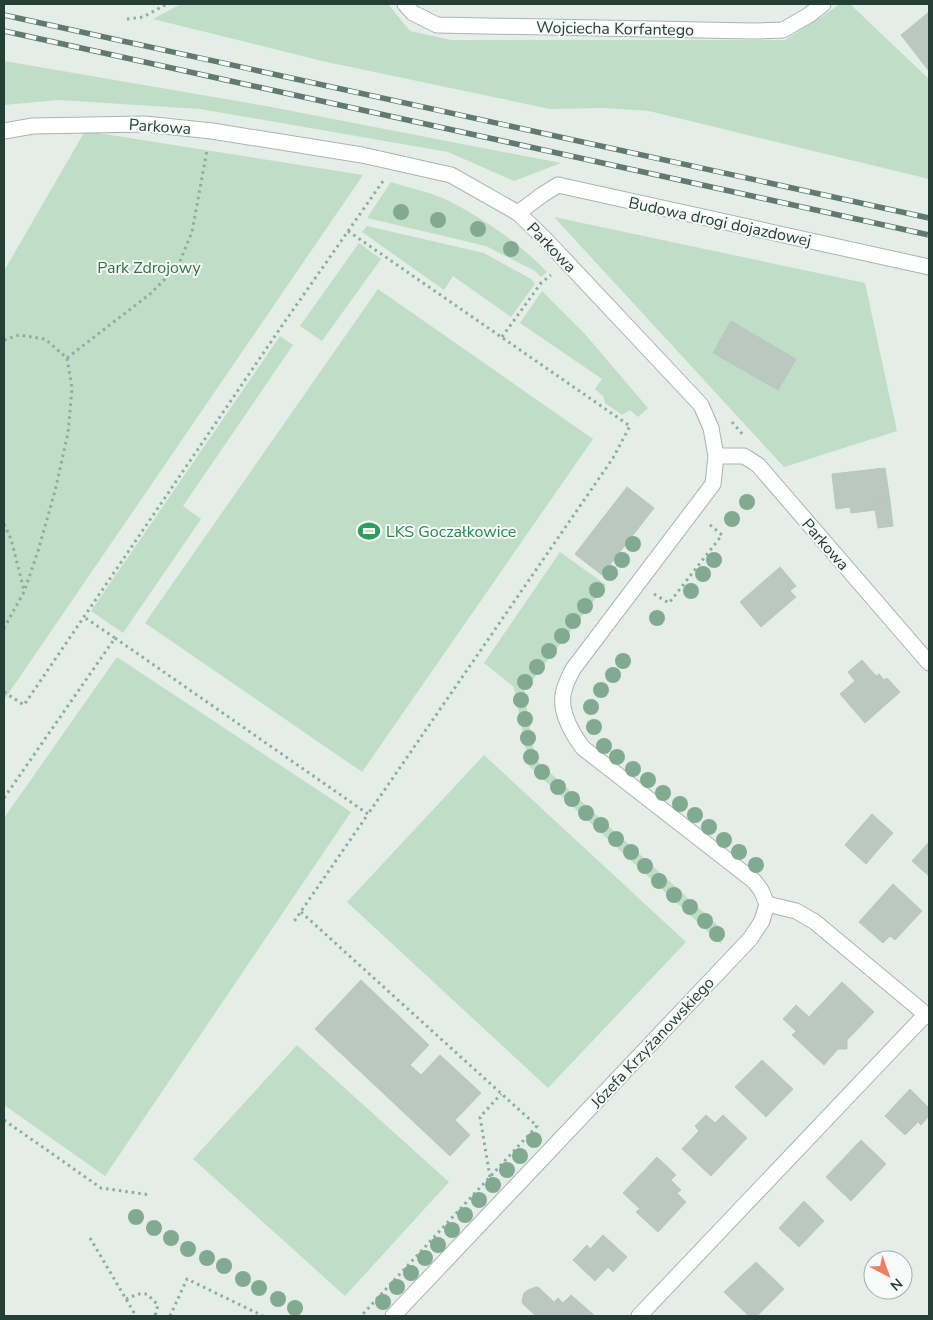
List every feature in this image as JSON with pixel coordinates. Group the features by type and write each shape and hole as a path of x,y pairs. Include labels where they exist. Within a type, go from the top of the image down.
{"street":[{"name":"Wojciecha Korfantego","path":"405,4 413,13 437,24 753,31 783,30 809,15 823,4"},
{"name":"Parkowa","path":"4,131 32,126 99,124 145,124 212,131 362,155 451,175 518,213 701,405 711,428 716,456 744,456 758,465 929,663"},
{"name":"Budowa drogi dojazdowej","path":"518,213 542,194 558,185 929,266"},
{"path":"639,1316 927,1016 815,922 796,910 767,904 761,890 754,881 583,748 570,732 564,712 564,689 573,669 632,594 713,484 716,456"},
{"name":"Józefa Krzyżanowskiego","path":"393,1316 750,939 762,921 767,904"}],"path":[{"path":"127,19 143,17 167,4"},
{"path":"67,358 150,294 178,266 192,232 208,146"},
{"path":"4,692 24,705 387,176"},
{"path":"293,923 613,458 630,426 348,231"},
{"path":"502,337 541,283 553,272"},
{"path":"4,340 19,335 45,339 67,358 72,388 68,433 56,492 24,592 4,628"},
{"path":"728,417 753,448 758,465"},
{"path":"632,594 644,603 653,593 669,603 722,534 705,521"},
{"path":"4,524 11,539 24,592"},
{"path":"84,617 368,814"},
{"path":"4,798 115,638"},
{"path":"301,912 537,1126 361,1316"},
{"path":"490,1177 480,1117 501,1094"},
{"path":"4,1120 101,1188 151,1195"},
{"path":"90,1238 136,1316"},
{"path":"178,1316 171,1315 187,1278 264,1316"},
{"path":"126,1299 138,1294 147,1294 154,1298 158,1305 155,1316"},
{"path":"251,1316 254,1312"}],"green space":[{"path":"181,4 388,4 410,31 451,40 785,40 840,4 850,4 929,79 929,179 649,111 604,108 550,109 322,61 153,19"},
{"path":"4,61 266,106 561,163 514,181 448,152 200,109 58,100 4,105"},
{"name":"Park Zdrojowy","path":"85,131 363,175 4,700 4,271"},
{"path":"391,182 440,197 473,214 513,241 547,272 541,277 535,271 486,246 367,218"},
{"path":"554,217 865,283 897,431 784,467"},
{"path":"367,226 484,253 531,279 535,284 511,317 453,276 444,290 362,232"},
{"path":"359,243 381,259 322,341 300,326"},
{"name":"LKS Goczałkowice","path":"378,289 593,439 362,772 145,623"},
{"path":"542,291 584,333 648,408 638,417 630,410 622,415 605,403 603,396 595,389 602,379 520,323"},
{"path":"280,336 293,345 183,506 201,519 123,633 91,611"},
{"path":"560,552 606,585 524,691 535,759 723,930 721,944 529,766 514,687 484,663"},
{"path":"117,657 351,812 105,1176 4,1105 4,818"},
{"path":"484,755 686,942 548,1088 347,902"},
{"path":"297,1045 449,1182 345,1296 193,1159"}],"building":[{"path":"929,12 929,71 901,35"},
{"path":"731,321 796,359 778,390 713,353"},
{"path":"885,468 890,501 874,503 875,510 851,513 850,507 836,509 832,474"},
{"path":"627,487 654,508 602,575 575,554"},
{"path":"890,501 893,526 878,528 874,503"},
{"path":"780,567 796,586 790,591 796,597 761,627 740,602"},
{"path":"862,660 876,676 879,674 884,680 887,678 900,692 865,723 840,694 855,681 848,672"},
{"path":"872,814 893,833 877,851 856,832"},
{"path":"856,832 877,851 866,864 845,845"},
{"path":"929,842 929,876 912,861"},
{"path":"893,884 922,911 895,940 890,936 883,943 859,922"},
{"path":"361,980 429,1045 410,1065 421,1075 440,1055 481,1093 455,1120 470,1135 450,1156 315,1029"},
{"path":"842,982 874,1012 847,1040 847,1049 838,1049 824,1065 792,1035 796,1031 783,1019 796,1005 809,1017"},
{"path":"762,1060 793,1089 766,1117 735,1087"},
{"path":"910,1089 929,1108 929,1116 921,1125 918,1122 905,1135 885,1116"},
{"path":"706,1115 715,1123 723,1115 747,1138 711,1176 682,1149 699,1131 695,1126"},
{"path":"861,1140 886,1164 851,1201 826,1177"},
{"path":"657,1157 676,1175 671,1180 681,1190 677,1193 686,1202 658,1232 636,1212 640,1209 623,1193"},
{"path":"804,1201 824,1221 799,1247 779,1228"},
{"path":"603,1235 627,1257 613,1272 608,1267 595,1281 573,1260 587,1245 590,1249"},
{"path":"756,1262 784,1289 757,1316 749,1316 724,1292"},
{"path":"536,1287 554,1302 558,1298 563,1303 571,1295 595,1316 536,1316 522,1301 524,1293"}],"railway":[{"path":"4,15 929,218"},
{"path":"4,31 929,235"}],"place":[{"name":"LKS Goczałkowice","path":"369,531"}]}
